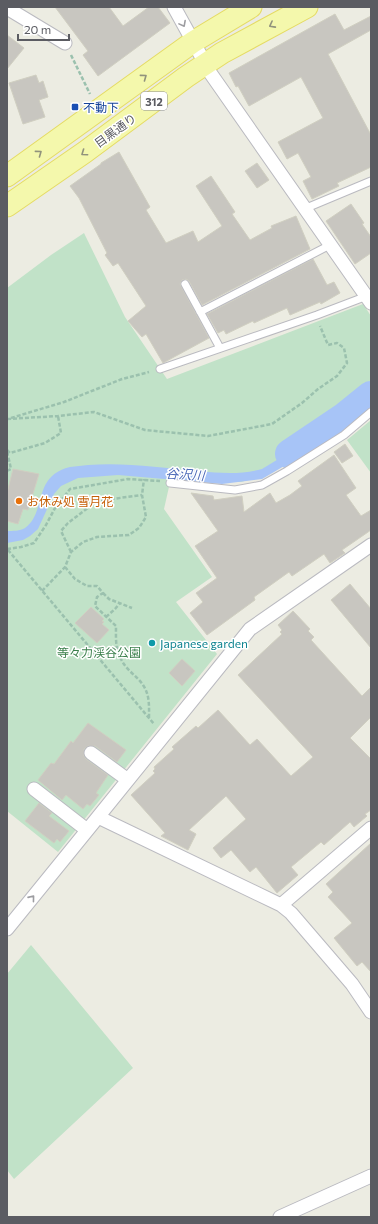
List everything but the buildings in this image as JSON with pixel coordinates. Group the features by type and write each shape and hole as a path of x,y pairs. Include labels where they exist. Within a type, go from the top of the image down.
{"main road":[{"name":"312","path":"7,176 193,42 251,7"},
{"name":"目黒通り","path":"7,206 85,152 204,64 259,32 307,7"}],"street":[{"path":"174,7 204,64 304,209 369,299"},
{"path":"7,8 65,43"},
{"path":"9,920 98,817 250,629 371,545"},
{"path":"92,753 128,780"},
{"path":"34,789 87,830"},
{"path":"98,817 281,905 291,913 352,984 371,1012"},
{"path":"281,905 371,828"},
{"path":"280,1217 371,1176"}],"lane":[{"path":"304,209 371,181"},
{"path":"200,312 330,245"},
{"path":"185,284 220,348"},
{"path":"160,369 317,315 369,299"},
{"path":"170,483 235,490 262,485 287,472 344,435 371,412"}],"path":[{"path":"65,43 98,110"},
{"path":"7,419 94,412 145,430 208,436 272,424 337,376 347,363 344,348 338,343 328,345 317,315"},
{"path":"7,419 64,402 122,379 160,369"},
{"path":"7,451 10,453 45,443 61,433 58,416"},
{"path":"7,451 11,464 10,469 7,471"},
{"path":"8,550 21,548 34,543 55,508 70,489 128,479 144,479 170,483"},
{"path":"42,591 65,567 71,552 83,542 97,538 129,535 139,528 146,517 142,495 144,479"},
{"path":"71,552 61,531 68,523 97,501 142,495"},
{"path":"8,550 164,736"},
{"path":"65,567 75,579 87,586 97,586 109,599 132,608"},
{"path":"103,593 97,597 95,606 116,626 117,648 120,659 127,669 143,685 149,698 150,718"},
{"path":"106,617 119,604"}],"green space":[{"name":"等々力渓谷公園","path":"84,233 125,317 167,379 363,304 371,316 371,406 327,436 263,476 241,482 171,478 164,509 212,577 176,602 217,654 58,852 7,811 7,288 51,255"},
{"path":"371,420 371,473 347,440"},
{"path":"31,945 133,1068 14,1179 7,1170 7,974"}],"water":[{"path":"371,395 371,406 342,430 262,479 222,484 118,475 78,478 61,486 54,494 38,529 23,540 7,543 7,531 23,529 32,521 45,486 50,478 58,472 70,467 116,464 222,473 254,471 262,469 341,421"}],"waterway":[{"name":"谷沢川","path":"290,454 345,417 371,396"}],"place":[{"name":"不動下","path":"75,107"},
{"name":"お休み処 雪月花","path":"19,501"},
{"name":"Japanese garden","path":"152,643"}]}
